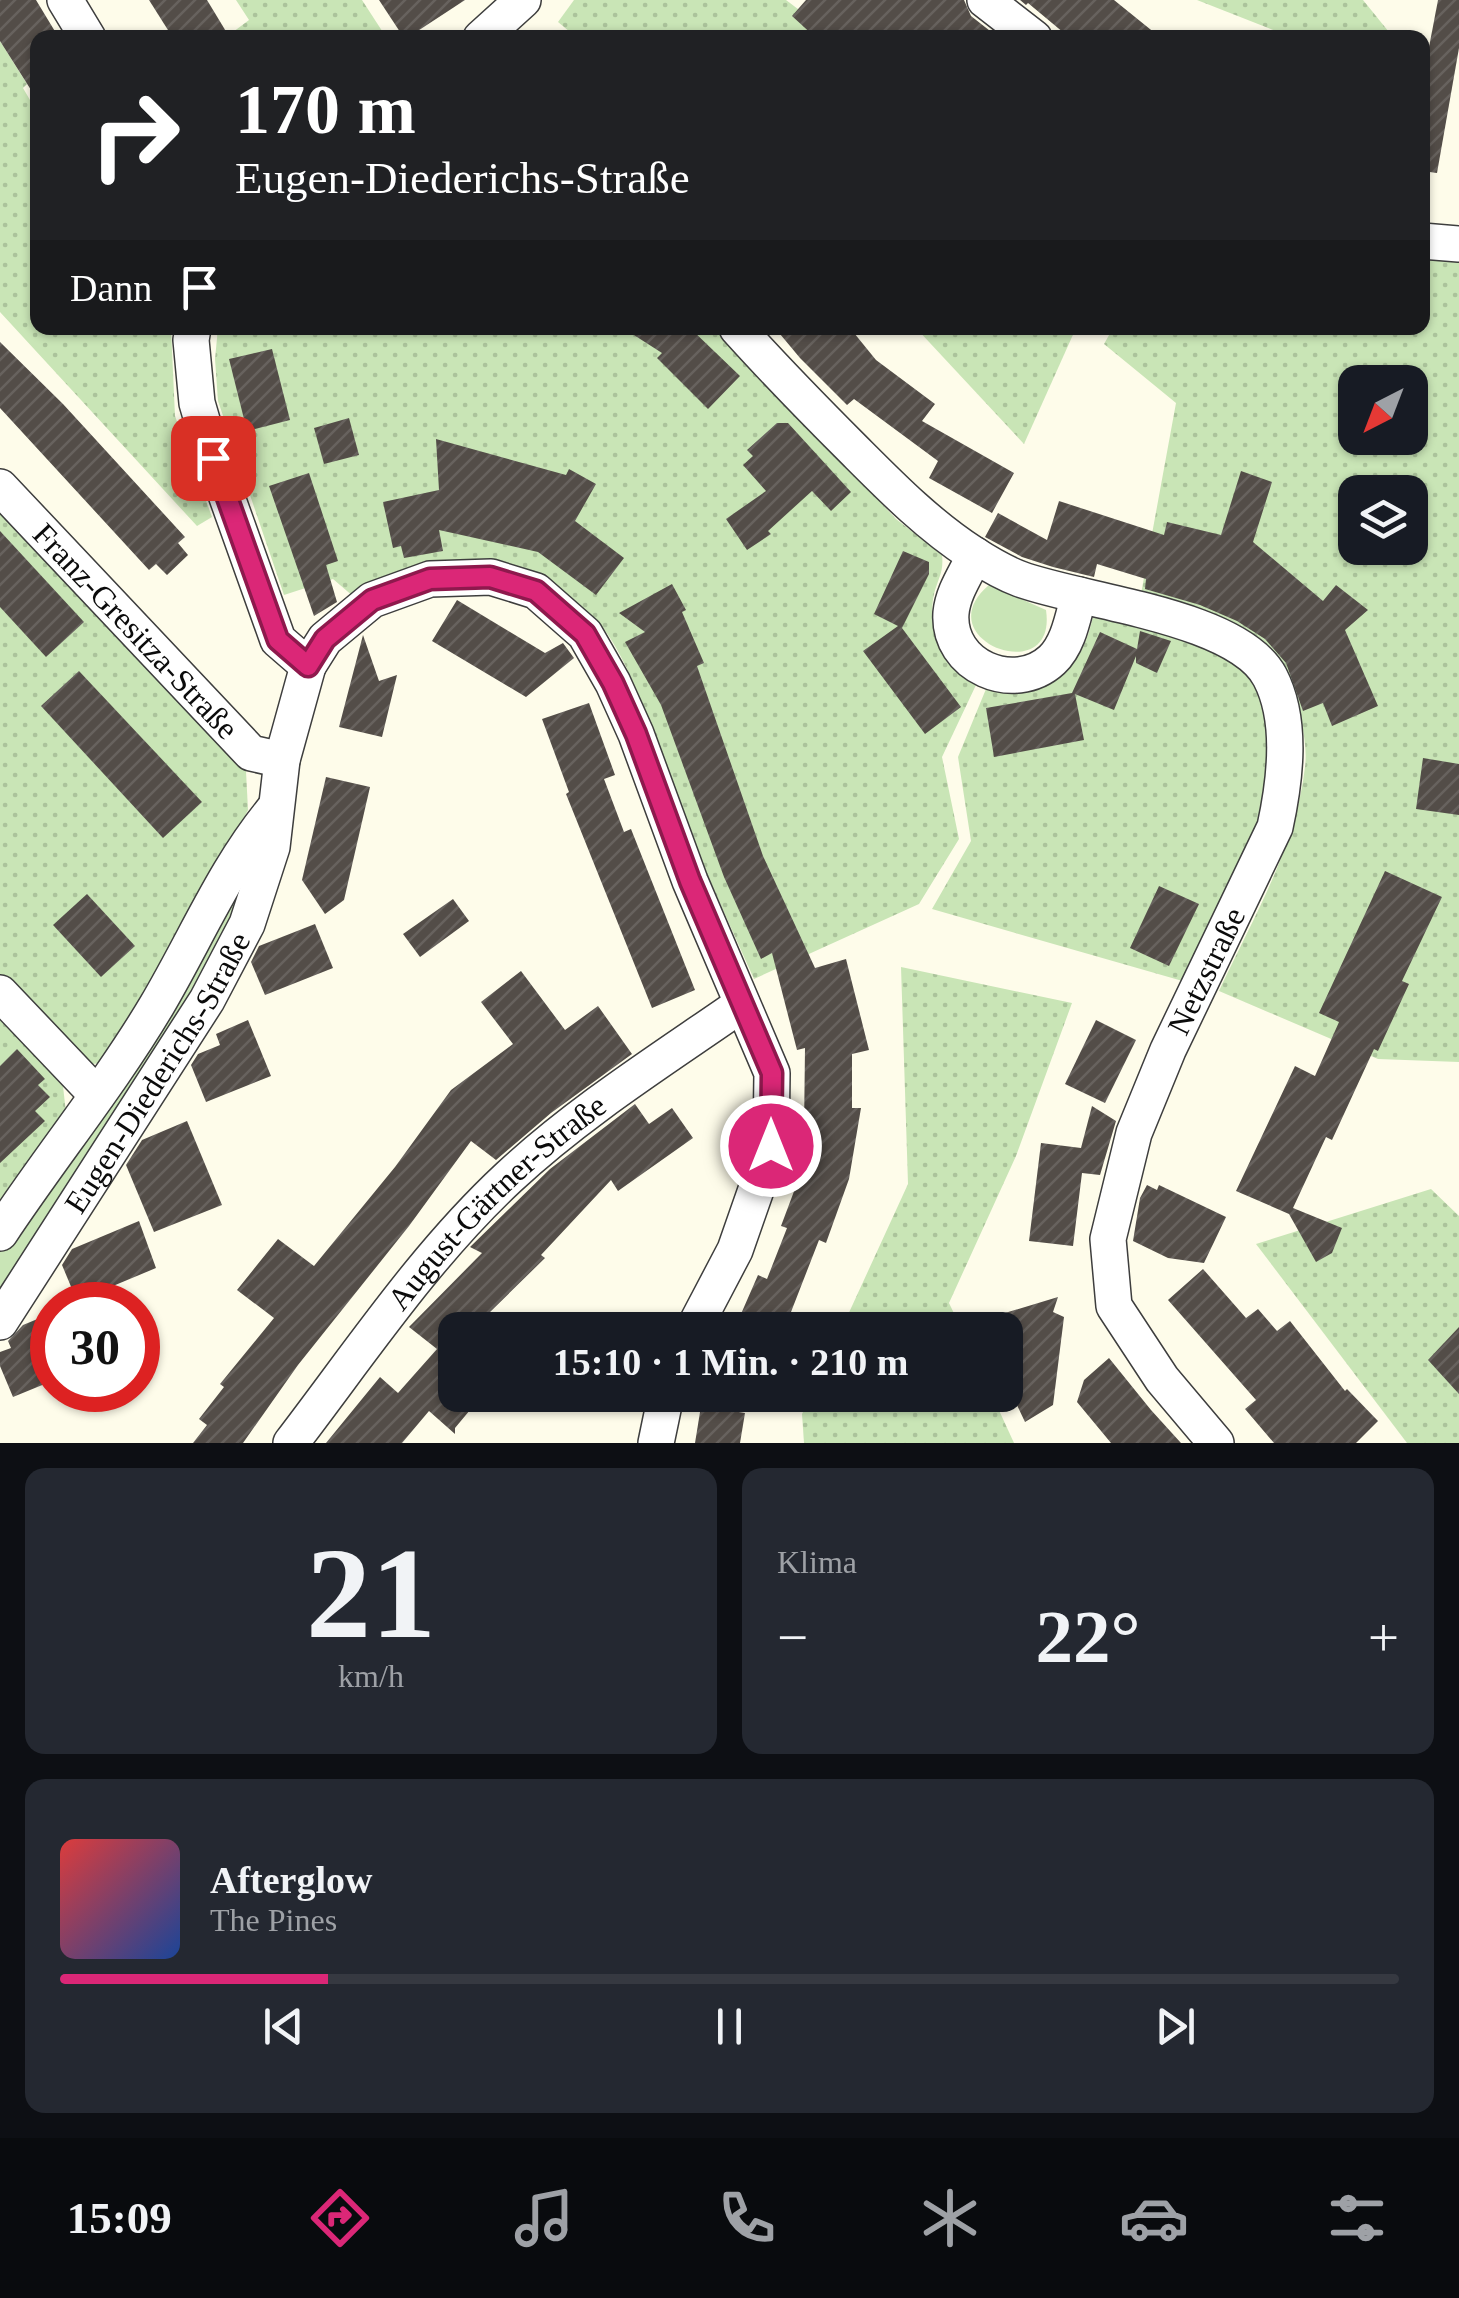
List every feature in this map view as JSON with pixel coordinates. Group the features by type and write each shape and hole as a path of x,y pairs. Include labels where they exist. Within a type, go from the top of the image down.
{"street":[{"path":"64,0 83,30"},
{"path":"985,0 1024,30"},
{"path":"1430,242 1459,244"},
{"path":"192,335 197,403 213,458 278,640 308,666 325,639 372,600 430,579 490,577 536,591 585,634 613,683 772,1073 771,1146 735,1250 702,1312"},
{"name":"Netzstraße","path":"744,335 912,509 975,555 1018,578 1130,606 1222,637 1252,656 1270,676 1279,702 1285,746 1283,792 1276,827 1168,1050 1134,1133 1108,1238 1114,1306 1162,1379 1216,1443"},
{"name":"Franz-Gresitza-Straße","path":"0,488 252,753 282,760"},
{"path":"975,555 954,598 950,617 954,637 979,668 998,675 1018,676 1037,670 1054,658 1064,642 1079,595"},
{"name":"Eugen-Diederichs-Straße","path":"0,1322 207,1000 247,924 272,847 282,760 308,666"},
{"name":"Eugen-Diederichs-Straße","path":"0,1233 156,1008 250,838 274,808"},
{"path":"0,992 96,1095"},
{"name":"August-Gärtner-Straße","path":"291,1443 432,1260 508,1177 601,1102 742,1004"},
{"path":"656,1443 662,1412"}],"green space":[{"path":"236,0 362,0 381,30 236,30 249,20"},
{"path":"574,0 786,0 826,30 568,30 558,22"},
{"path":"1197,0 1363,0 1387,30 1273,30"},
{"path":"0,41 27,84 23,88 30,100 30,335 171,335 175,416 212,517 197,526 0,312"},
{"path":"1430,255 1459,261 1459,1062 1378,1059 1219,991 1283,854 1300,797 1305,748 1294,691 1141,594 1176,403 1104,344 1109,335 1430,335"},
{"path":"217,335 725,335 896,519 942,555 932,607 936,633 948,657 976,685 942,757 959,839 919,904 754,979 689,831 634,685 598,622 539,581 487,563 436,565 354,597 333,579 284,595 218,401"},
{"path":"923,335 1073,335 1024,444"},
{"path":"0,508 246,771 248,810 184,934 102,1063 82,1065 0,977"},
{"path":"989,585 1046,610 1044,634 1033,648 1016,652 998,648 982,638 972,623 973,605"},
{"path":"1093,616 1172,634 1210,648 1242,670 1253,683 1266,716 1271,774 1265,808 1186,982 932,909 971,841 958,757 986,689 1026,691 1057,679 1080,654"},
{"path":"256,847 231,933 0,1306 0,1248"},
{"path":"901,967 1072,1003 1016,1156 949,1303 953,1312 849,1312 908,1184"},
{"path":"0,1018 63,1086 66,1113 0,1205"},
{"path":"1431,1189 1459,1216 1459,1443 1407,1443 1256,1244"},
{"path":"1000,1412 1014,1443 804,1443 802,1414"}],"building":[{"path":"0,0 36,0 54,30 30,30 30,88 0,41"},
{"path":"149,0 207,0 225,30 168,30"},
{"path":"379,0 465,0 419,30 399,30"},
{"path":"806,0 964,0 971,16 989,30 807,30 792,16"},
{"path":"1020,0 1114,0 1151,30 1060,30"},
{"path":"1438,0 1459,0 1459,48 1437,173 1430,172 1430,42"},
{"path":"634,335 697,335 740,376 708,409 657,358 662,353"},
{"path":"781,335 856,335 876,360 935,404 922,421 1014,473 992,513 929,478 938,461 854,399 847,405"},
{"path":"0,342 63,404 185,537 178,543 188,555 167,575 156,564 149,570 0,408"},
{"path":"272,349 290,420 247,431 229,359"},
{"path":"349,418 359,455 324,464 314,428"},
{"path":"777,423 788,423 851,492 831,511 812,491 768,531 771,534 747,550 726,519 766,491 743,465 753,456 747,450"},
{"path":"436,439 566,475 569,469 596,484 575,521 624,558 596,595 538,552 439,530 443,551 404,558 401,546 393,548 383,502 439,490"},
{"path":"1241,471 1272,482 1253,542 1323,601 1336,585 1368,610 1345,630 1378,706 1332,726 1323,703 1303,711 1286,663 1265,639 1237,621 1145,589 1146,579 1097,564 1094,577 1053,567 1022,557 985,537 998,513 1047,540 1059,501 1164,535 1167,522 1221,535"},
{"path":"309,473 338,561 326,565 337,602 314,616 269,486"},
{"path":"0,531 84,622 46,657 0,607"},
{"path":"903,551 929,562 929,574 902,628 961,707 925,734 863,651 898,626 874,614"},
{"path":"672,584 686,610 682,612 704,663 697,666 763,856 815,968 846,959 869,1050 852,1054 852,1108 861,1108 849,1179 826,1243 819,1240 791,1312 742,1312 758,1275 767,1279 787,1228 781,1226 817,1130 804,1130 805,1048 797,1050 772,953 761,959 724,877 661,705 625,642 645,632 619,613"},
{"path":"457,600 545,653 563,643 574,658 526,697 432,641"},
{"path":"1140,631 1171,641 1157,673 1136,663 1136,656 1114,710 1075,694 1084,740 994,757 986,708 1072,693 1100,632 1137,649"},
{"path":"363,635 379,681 397,675 382,737 339,727"},
{"path":"79,671 202,802 163,838 41,706"},
{"path":"589,703 615,775 604,779 624,832 631,829 695,990 652,1008 566,794 569,792 542,719"},
{"path":"1423,758 1459,764 1459,815 1416,809"},
{"path":"326,777 370,787 344,900 325,914 302,880"},
{"path":"1385,871 1442,897 1402,981 1409,984 1378,1051 1374,1049 1332,1140 1326,1137 1293,1208 1342,1228 1332,1253 1316,1262 1289,1214 1236,1191 1295,1066 1315,1076 1339,1022 1319,1013"},
{"path":"1159,886 1199,904 1169,966 1130,948"},
{"path":"87,894 135,946 101,977 53,925"},
{"path":"453,899 469,921 420,957 403,934"},
{"path":"315,924 333,968 265,995 251,962 259,946"},
{"path":"521,971 565,1030 598,1006 632,1054 551,1113 496,1160 471,1141 298,1365 243,1443 193,1443 207,1425 199,1419 224,1387 220,1384 274,1318 237,1290 278,1239 314,1266 395,1167 451,1090 513,1044 481,1002"},
{"path":"248,1020 271,1076 206,1102 191,1065 198,1054 220,1045 216,1034"},
{"path":"1096,1020 1136,1040 1105,1103 1065,1084"},
{"path":"17,1049 45,1079 38,1085 50,1097 35,1111 45,1121 0,1163 0,1066"},
{"path":"635,1104 649,1124 672,1108 693,1138 618,1191 611,1180 541,1255 545,1258 490,1312 438,1312 438,1412 468,1412 455,1428 455,1434 429,1411 402,1443 326,1443 380,1377 398,1393 437,1349 409,1327 482,1253 470,1247 550,1169"},
{"path":"1092,1106 1116,1121 1100,1175 1082,1173 1073,1246 1029,1241 1041,1143 1081,1148"},
{"path":"187,1121 222,1205 154,1232 126,1165 142,1140"},
{"path":"1147,1185 1157,1190 1159,1185 1226,1217 1204,1263 1168,1258 1133,1241 1140,1198"},
{"path":"139,1221 156,1268 122,1282 69,1282 62,1265 72,1249"},
{"path":"1203,1269 1246,1318 1258,1309 1277,1331 1290,1321 1345,1391 1378,1421 1356,1443 1274,1443 1245,1409 1256,1400 1168,1300"},
{"path":"1058,1297 1053,1312 1064,1317 1053,1405 1025,1422 1020,1412 1023,1312 1008,1312"},
{"path":"30,1322 30,1390 13,1397 0,1366 0,1352 11,1348 8,1341"},
{"path":"1459,1327 1459,1394 1428,1360"},
{"path":"1109,1358 1181,1443 1111,1443 1077,1402 1084,1380"},
{"path":"700,1412 745,1413 740,1443 695,1443"}],"route":[{"path":"213,458 278,640 308,666 325,639 372,600 430,579 490,577 536,591 585,634 636,734 690,881 772,1073 771,1146"}]}
